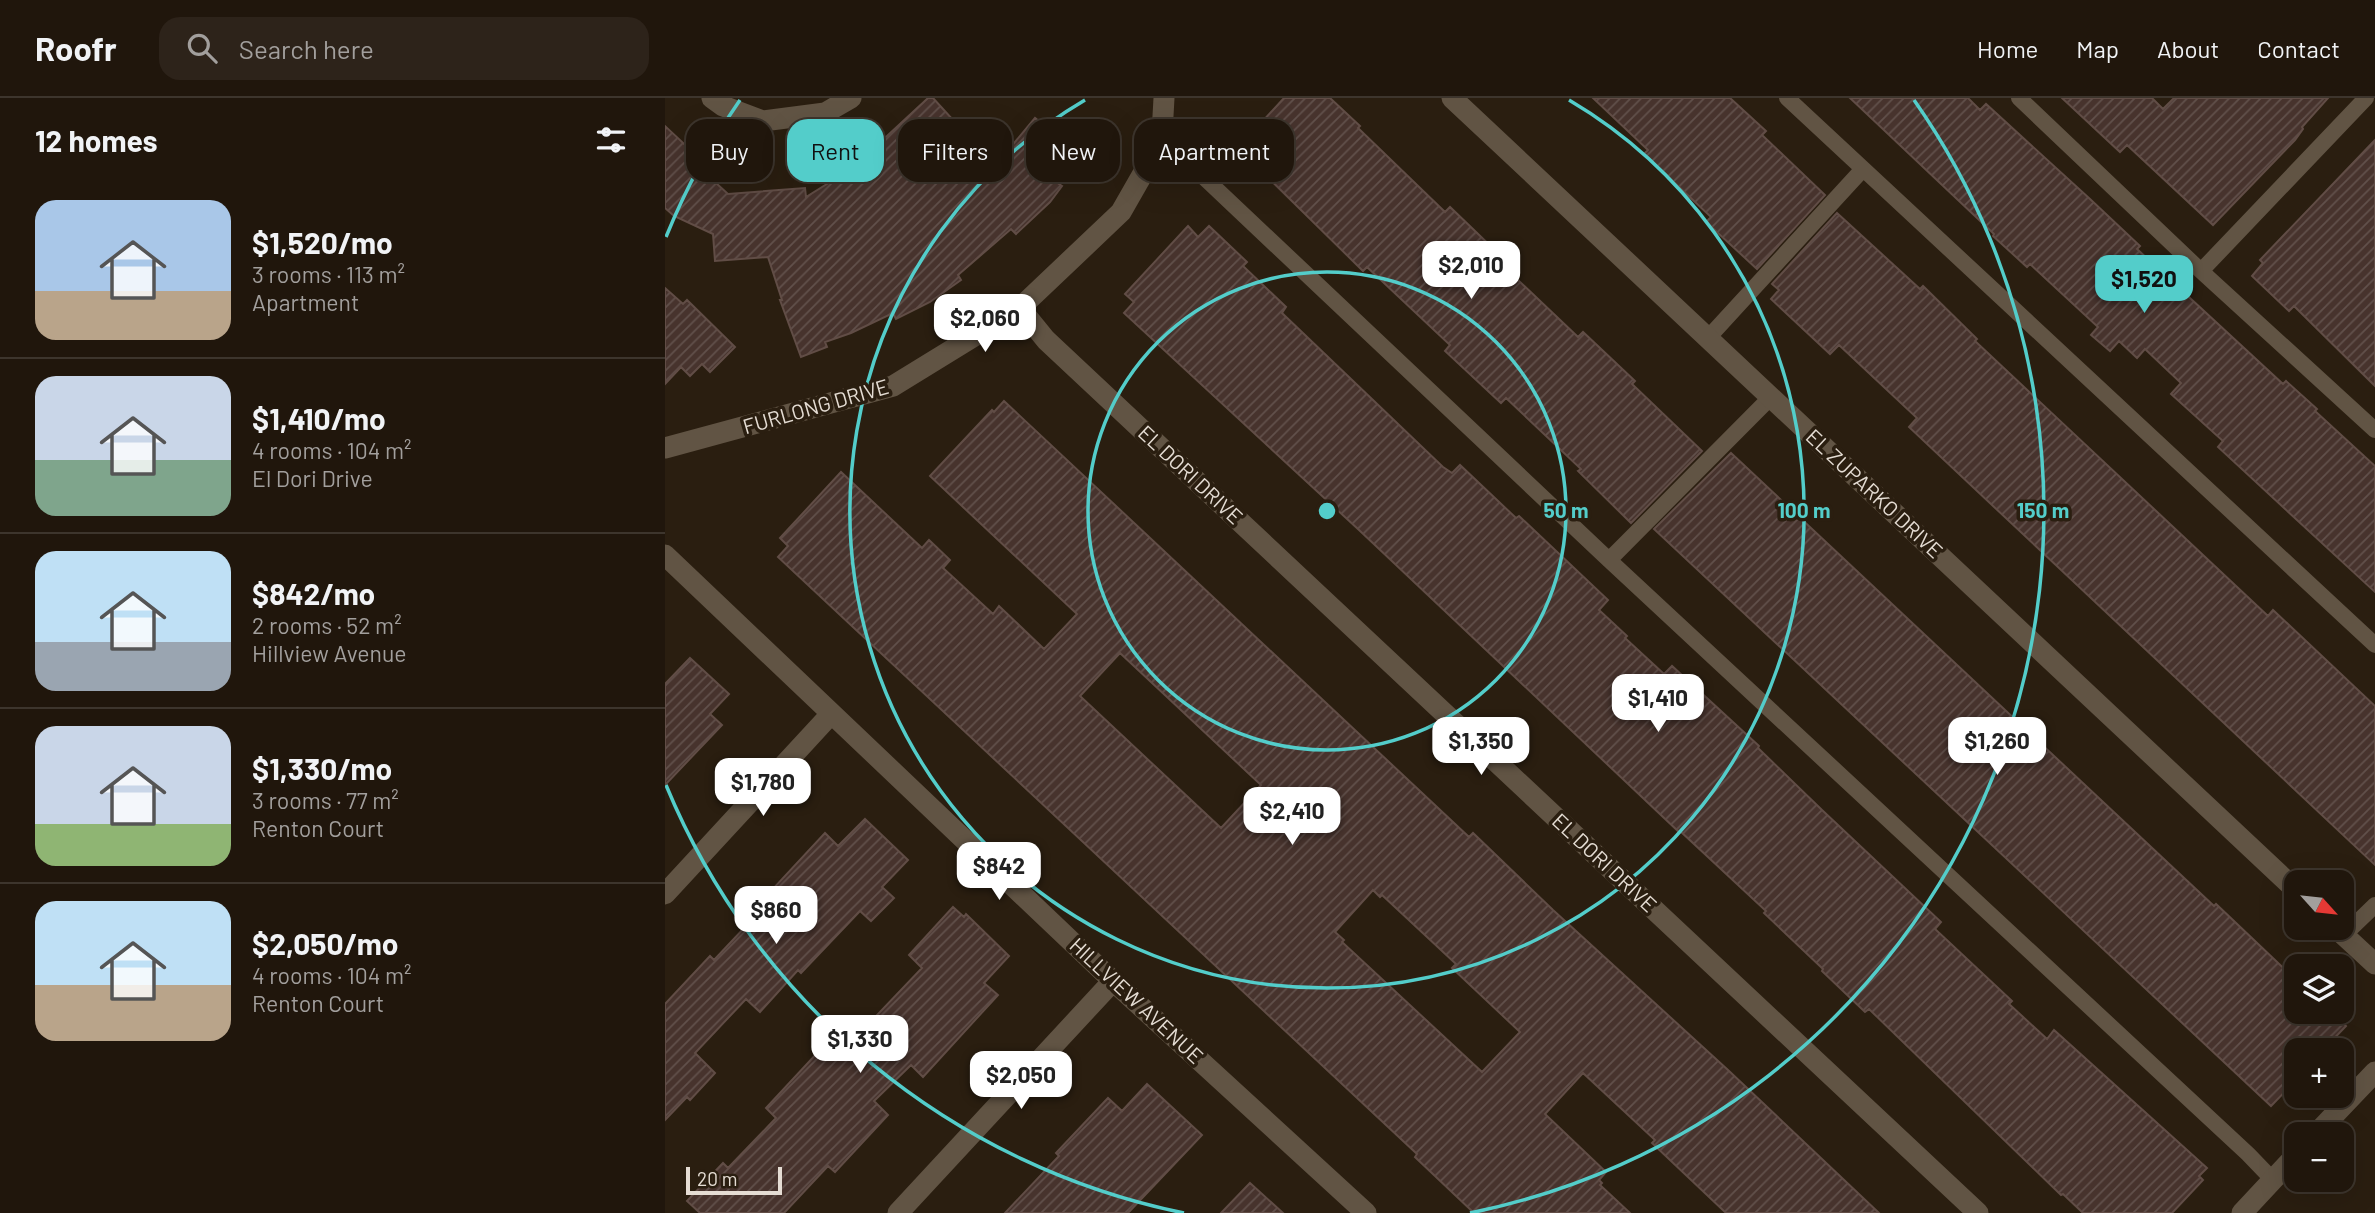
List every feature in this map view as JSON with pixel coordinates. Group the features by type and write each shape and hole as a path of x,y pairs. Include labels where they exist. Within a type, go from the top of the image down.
{"street":[{"path":"712,98 723,106 763,121 825,113 851,98"},
{"name":"FURLONG DRIVE","path":"1162,119 1164,98"},
{"name":"EL ZUPARKO DRIVE","path":"1452,98 2284,879"},
{"name":"FURLONG DRIVE","path":"665,448 893,386 1020,308 1121,212 1138,182"},
{"name":"EL DORI DRIVE","path":"1020,308 1046,340 1977,1213"},
{"name":"HILLVIEW AVENUE","path":"665,555 1113,981 1366,1213"},
{"path":"665,894 831,715"},
{"path":"2350,940 2375,964"},
{"path":"898,1213 1113,981"},
{"path":"2327,1122 2375,1072"},
{"path":"2242,1213 2284,1168"}],"lane":[{"path":"1787,98 2375,645"},
{"path":"2201,271 2366,98"},
{"path":"2024,100 2201,271 2375,429"},
{"path":"1708,338 1863,169"},
{"path":"1209,182 2273,1180"},
{"path":"1609,560 1771,397"},
{"path":"2354,921 2375,905"}],"building":[{"path":"928,98 933,98 952,119 905,119"},
{"path":"1284,98 1330,98 1445,212 1450,207 1501,256 1497,260 1578,337 1583,332 1635,381 1632,384 1702,451 1631,523 1578,471 1581,469 1506,398 1501,403 1445,351 1450,345 1367,267 1363,271 1273,182 1294,182 1294,119 1265,119"},
{"path":"1593,98 1730,98 1766,131 1762,135 1825,195 1757,269 1706,222 1711,217 1644,154 1648,150"},
{"path":"1850,98 1968,98 1980,110 1986,104 2140,246 2137,249 2283,384 2286,381 2317,409 2315,411 2375,466 2375,592 2218,447 2223,441 2171,394 2181,383 2145,349 2137,358 2119,341 2110,351 2091,335 2098,327 2030,264 2027,267 1993,236 1994,234"},
{"path":"2062,98 2152,98 2163,109 2174,98 2328,98 2302,127 2295,140 2213,225 2127,145 2120,152"},
{"path":"665,126 686,146 686,182 715,182 728,194 805,188 806,197 830,182 884,182 884,138 898,126 898,182 1012,182 1012,146 1026,129 1026,182 1061,182 1059,184 1062,186 1050,202 1016,234 1011,229 958,275 961,280 930,302 896,319 893,313 825,342 827,347 801,357 768,257 715,261 713,234 674,216 665,208"},
{"path":"2375,140 2375,386 2294,306 2289,311 2252,276 2263,263 2260,260"},
{"path":"1837,213 1920,289 1923,286 1977,339 1975,341 2268,616 2273,610 2375,706 2375,865 1909,427 1917,418 1839,345 1830,354 1771,299 1779,290 1772,284"},
{"path":"1188,226 1198,237 1209,226 1247,262 1243,266 1286,307 1282,313 1443,467 1452,473 1460,465 1608,600 1599,610 1627,636 1625,638 1664,674 1672,666 1759,746 1758,748 1822,810 1941,922 1935,929 2012,1001 2009,1004 2047,1039 2054,1030 2207,1168 2199,1176 2203,1180 2172,1213 2083,1213 2061,1195 1869,1009 1865,1012 1822,971 1823,969 1764,913 1766,911 1124,313 1134,302 1125,294"},
{"path":"665,288 683,304 687,300 735,347 710,372 702,364 690,376 681,367 665,384"},
{"path":"1004,401 1469,837 1473,833 1879,1213 1726,1213 1652,1143 1655,1140 1583,1073 1545,1114 1606,1172 1599,1180 1602,1183 1600,1185 1630,1213 1474,1213 1415,1157 1417,1154 778,557 788,546 780,538 841,472 922,548 929,540 950,560 943,568 993,614 999,606 1044,649 1077,614 930,476 992,410 994,412","holes":["1120,653 1261,785 1221,828 1080,696","1373,890 1380,897 1382,895 1456,964 1452,968 1520,1032 1482,1072 1342,942 1344,940 1335,932"]},
{"path":"1731,453 2284,969 2284,1024 2346,1026 2334,1038 2284,1038 2284,1092 2271,1106 1654,529"},
{"path":"690,658 729,694 710,714 722,725 665,785 665,684"},
{"path":"865,819 908,860 882,887 894,898 871,921 860,911 801,973 798,970 760,1012 746,999 695,1053 715,1073 690,1100 687,1097 665,1120 665,1004 710,956 714,960 747,925 743,921 825,833 838,846"},
{"path":"953,907 964,917 966,914 1009,956 984,983 998,995 923,1077 911,1065 874,1101 888,1115 835,1172 828,1166 784,1213 700,1213 687,1201 723,1163 728,1168 776,1118 766,1108 820,1050 830,1059 856,1033 858,1035 922,968 909,955"},
{"path":"1147,1084 1202,1135 1128,1213 1005,1213 1059,1156 1056,1153 1108,1098 1122,1111"},
{"path":"1250,1183 1283,1213 1221,1213"}]}
